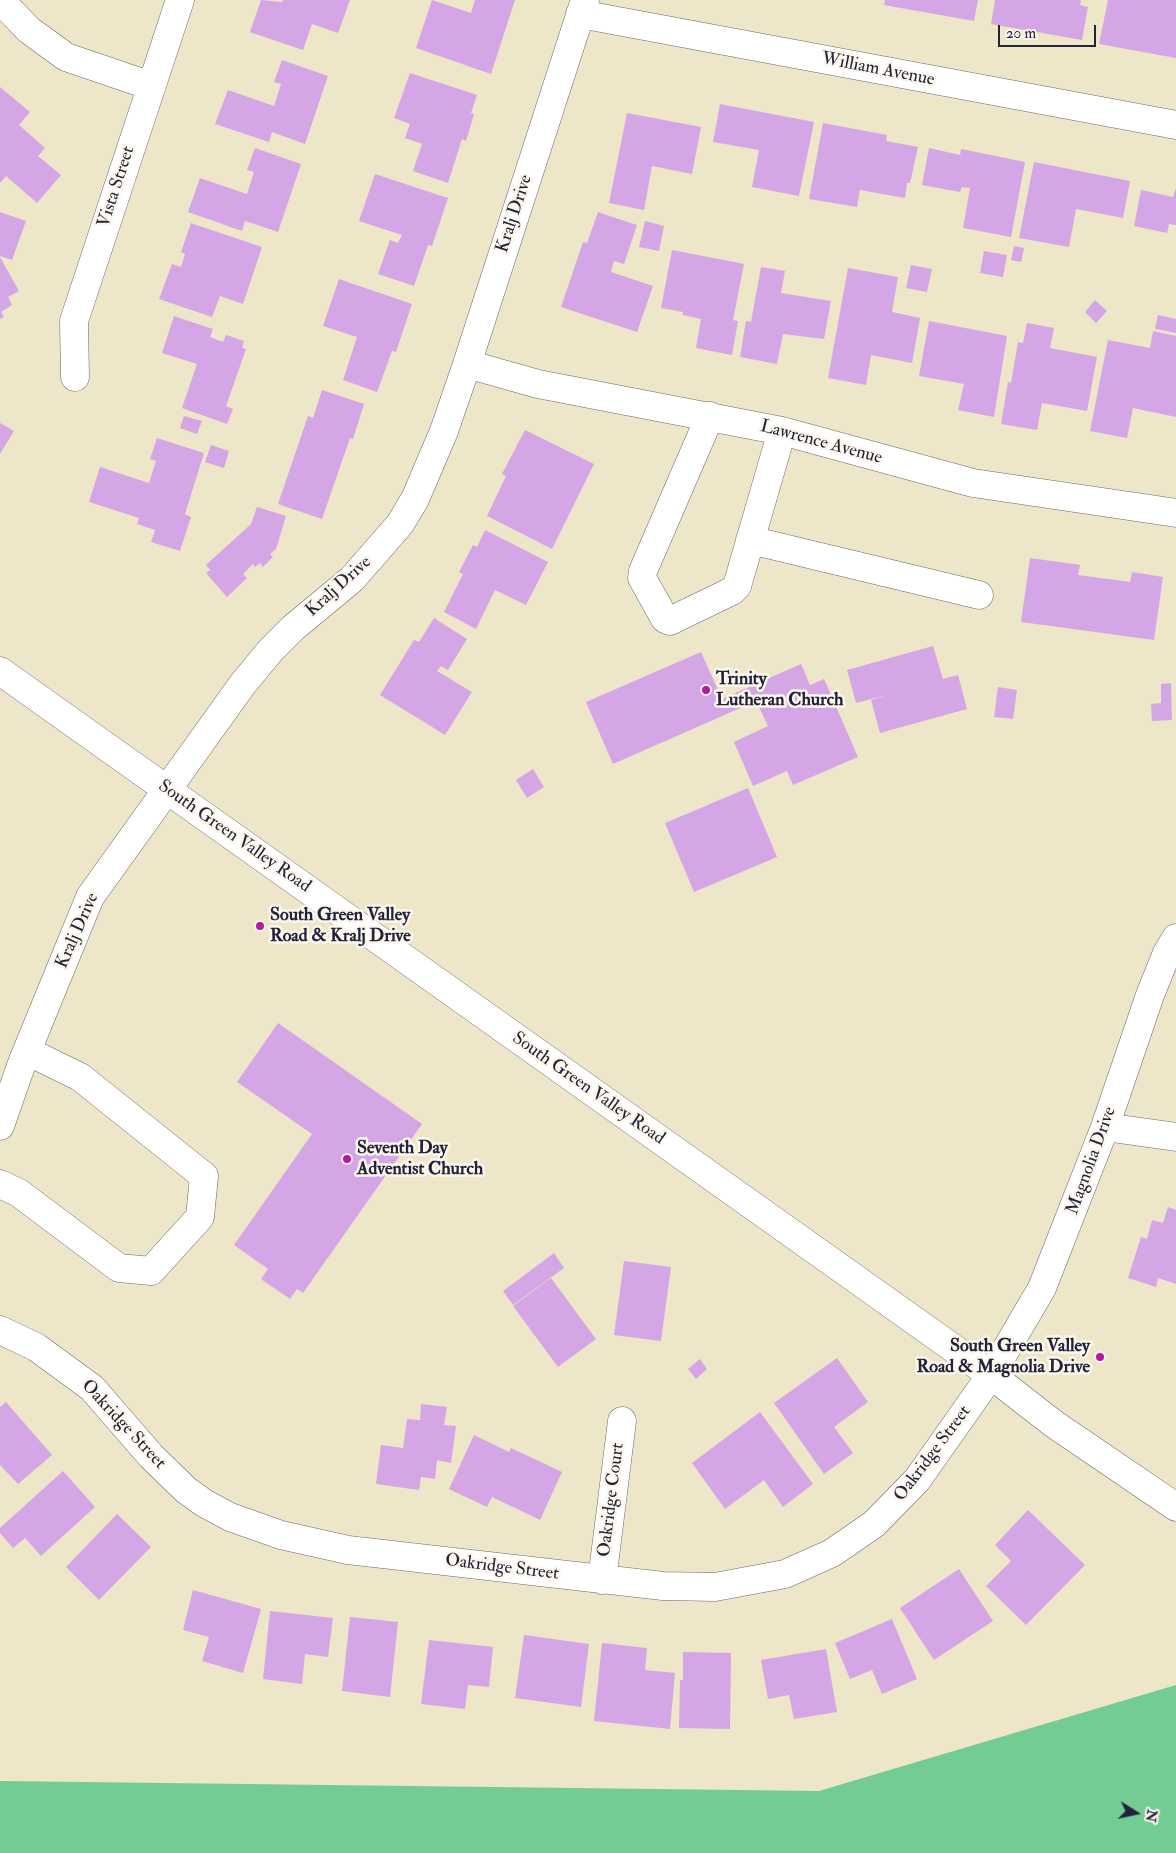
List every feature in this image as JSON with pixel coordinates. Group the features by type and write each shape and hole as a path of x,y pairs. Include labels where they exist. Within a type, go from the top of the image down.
{"street":[{"path":"0,0 29,30 66,56 151,86"},
{"name":"Vista Street","path":"74,377 74,320 180,0"},
{"name":"William Avenue","path":"582,7 1176,125"},
{"name":"Kralj Drive","path":"0,1126 27,1051 90,897 168,791 242,685 270,651 293,628 352,579 400,524 429,469 467,364 582,7"},
{"name":"Lawrence Avenue","path":"467,364 538,384 782,431 973,483 1176,513"},
{"path":"710,416 643,572 642,578 665,619 670,621 732,591 737,586 782,431"},
{"path":"750,540 979,595"},
{"name":"South Green Valley Road","path":"0,671 991,1375 1054,1424 1176,1507"},
{"name":"Magnolia Drive","path":"991,1375 1042,1288 1105,1127 1150,995 1167,953 1176,938"},
{"path":"0,1184 19,1193 119,1268 151,1271 200,1216 204,1176 80,1077 27,1051"},
{"path":"1105,1127 1176,1137"},
{"name":"Oakridge Street","path":"0,1330 36,1347 73,1372 92,1388 151,1456 176,1480 204,1503 230,1517 280,1535 348,1550 663,1586 715,1587 785,1574 832,1553 874,1524 917,1480 991,1375"},
{"name":"Oakridge Court","path":"602,1580 622,1421"}],"green space":[{"path":"1176,1685 1176,1853 0,1853 0,1781 819,1791"}],"building":[{"path":"261,0 282,2 283,0 350,0 338,33 312,24 303,50 250,32"},
{"path":"432,0 471,13 475,0 515,0 491,74 416,48"},
{"path":"885,0 978,0 974,21 884,5"},
{"path":"995,0 1081,0 1080,5 1088,7 1082,40 991,24"},
{"path":"1108,0 1176,0 1176,58 1099,44"},
{"path":"282,60 328,76 305,144 272,132 269,142 215,124 228,90 274,106 281,84 274,82"},
{"path":"410,73 477,95 471,113 474,114 466,141 462,139 448,183 413,171 422,144 405,138 410,124 394,118"},
{"path":"0,87 30,112 19,125 45,148 38,156 61,175 37,203 6,176 0,183"},
{"path":"720,104 814,122 799,196 752,187 759,150 713,142"},
{"path":"627,113 701,127 692,174 652,166 644,210 609,203"},
{"path":"823,123 887,135 886,141 918,147 910,183 907,183 905,198 860,190 857,207 809,199"},
{"path":"255,148 301,164 278,232 245,221 242,231 188,212 200,178 247,194 254,172 247,170"},
{"path":"929,148 960,155 961,149 1025,162 1011,237 963,228 970,188 962,187 960,192 922,185"},
{"path":"1034,162 1130,181 1123,218 1076,209 1069,247 1019,238"},
{"path":"375,174 448,198 432,246 428,245 414,286 378,274 390,240 398,243 402,235 359,221"},
{"path":"1176,188 1176,225 1169,224 1167,233 1134,226 1141,190 1173,197"},
{"path":"0,212 26,221 12,260 0,256"},
{"path":"598,212 637,225 624,264 614,261 611,272 653,286 637,332 561,307 583,242 587,243"},
{"path":"645,221 664,226 659,251 639,247"},
{"path":"191,223 262,247 243,304 220,296 212,317 159,299 172,264 181,267 185,254 181,252"},
{"path":"1014,246 1024,248 1021,262 1011,260"},
{"path":"672,250 744,264 733,320 738,321 732,355 696,348 701,319 683,315 683,312 661,308"},
{"path":"984,251 1007,255 1003,277 980,273"},
{"path":"0,257 19,291 8,297 12,305 1,312 4,317 0,319"},
{"path":"911,265 932,269 927,292 906,288"},
{"path":"761,267 785,271 781,293 831,301 824,339 783,334 777,364 740,357 746,321 751,322"},
{"path":"848,268 898,277 892,312 920,318 912,363 871,355 866,385 828,378"},
{"path":"339,279 412,304 396,352 392,351 377,392 343,380 357,337 323,326"},
{"path":"1095,300 1107,311 1096,323 1085,312"},
{"path":"1158,315 1176,319 1176,333 1155,329"},
{"path":"174,316 213,329 210,337 223,342 226,335 244,341 242,348 246,349 226,406 233,409 227,424 182,408 197,364 162,353"},
{"path":"929,321 1007,336 994,417 958,410 964,384 919,376"},
{"path":"1027,323 1054,328 1050,348 1097,357 1087,411 1042,403 1037,430 1001,424 1008,382 1011,383 1018,342 1023,343"},
{"path":"1153,331 1176,336 1176,417 1133,408 1127,438 1090,431 1108,340 1150,348"},
{"path":"322,390 364,404 353,439 350,438 322,519 278,504 308,416 313,418"},
{"path":"184,416 202,421 197,434 180,428"},
{"path":"0,423 14,431 0,454"},
{"path":"525,430 594,464 552,549 487,516 506,476 502,474"},
{"path":"157,438 204,453 185,514 191,517 180,551 151,542 155,530 137,524 139,518 89,502 100,467 149,483 156,461 150,459"},
{"path":"211,445 229,451 224,468 205,462"},
{"path":"257,507 286,516 276,549 270,554 273,557 263,567 260,563 255,567 253,564 243,574 247,578 227,597 206,573 210,570 206,565 251,524"},
{"path":"485,530 548,562 526,605 495,590 476,629 444,612 463,574 459,572 473,545 477,547"},
{"path":"1030,558 1080,565 1078,575 1130,582 1132,572 1163,577 1154,640 1021,622"},
{"path":"434,618 467,639 448,670 441,666 437,671 472,692 445,735 380,695 414,640 419,642"},
{"path":"933,646 943,679 958,675 967,709 880,733 871,700 886,695 856,703 847,670"},
{"path":"701,652 722,699 801,664 810,685 824,679 858,757 793,785 787,771 753,786 734,742 768,726 759,707 773,701 770,695 613,764 586,702"},
{"path":"1171,683 1172,720 1152,721 1151,704 1161,703 1161,684"},
{"path":"998,687 1017,690 1013,719 994,717"},
{"path":"533,769 544,787 527,798 516,780"},
{"path":"748,788 777,857 694,892 665,823"},
{"name":"Seventh Day Adventist Church","path":"278,1023 422,1124 303,1293 297,1289 290,1299 261,1279 268,1269 234,1245 312,1134 237,1082"},
{"path":"1168,1207 1176,1210 1176,1284 1158,1278 1156,1287 1128,1278 1141,1237 1147,1239 1152,1220 1163,1223"},
{"path":"554,1253 564,1268 513,1305 503,1291"},
{"path":"624,1261 671,1267 661,1341 614,1335"},
{"path":"551,1278 596,1339 558,1367 513,1306"},
{"path":"837,1358 868,1402 834,1427 853,1453 824,1474 774,1403"},
{"path":"700,1359 707,1369 696,1379 688,1369"},
{"path":"6,1402 52,1455 18,1484 0,1465 0,1407"},
{"path":"421,1404 447,1407 444,1425 456,1426 451,1463 437,1460 435,1479 421,1477 419,1490 376,1484 381,1445 403,1448 407,1419 420,1420"},
{"path":"760,1412 813,1484 783,1507 764,1480 725,1509 692,1463"},
{"path":"474,1435 509,1452 511,1448 562,1472 540,1520 492,1497 487,1507 449,1489"},
{"path":"63,1471 95,1507 41,1556 25,1538 13,1548 0,1533 0,1528"},
{"path":"1028,1510 1085,1565 1026,1625 986,1586 1011,1561 995,1545"},
{"path":"117,1514 151,1547 99,1600 66,1567"},
{"path":"959,1569 993,1621 934,1660 900,1608"},
{"path":"193,1590 261,1609 243,1673 202,1661 209,1637 183,1630"},
{"path":"270,1611 333,1618 328,1657 305,1654 302,1684 263,1679"},
{"path":"350,1617 398,1622 390,1697 342,1691"},
{"path":"892,1619 917,1679 882,1694 872,1670 850,1679 835,1643"},
{"path":"524,1635 589,1644 581,1707 515,1698"},
{"path":"429,1640 493,1647 489,1687 468,1685 465,1709 421,1704"},
{"path":"602,1643 647,1648 645,1670 675,1673 670,1729 594,1721"},
{"path":"826,1649 837,1712 794,1719 789,1695 768,1699 761,1660"},
{"path":"683,1652 731,1653 730,1729 679,1728 680,1680 683,1680"}],"place":[{"name":"Trinity Lutheran Church","path":"706,690"},
{"name":"South Green Valley Road & Kralj Drive","path":"260,926"},
{"name":"Seventh Day Adventist Church","path":"347,1159"},
{"name":"South Green Valley Road & Magnolia Drive","path":"1100,1357"}]}
